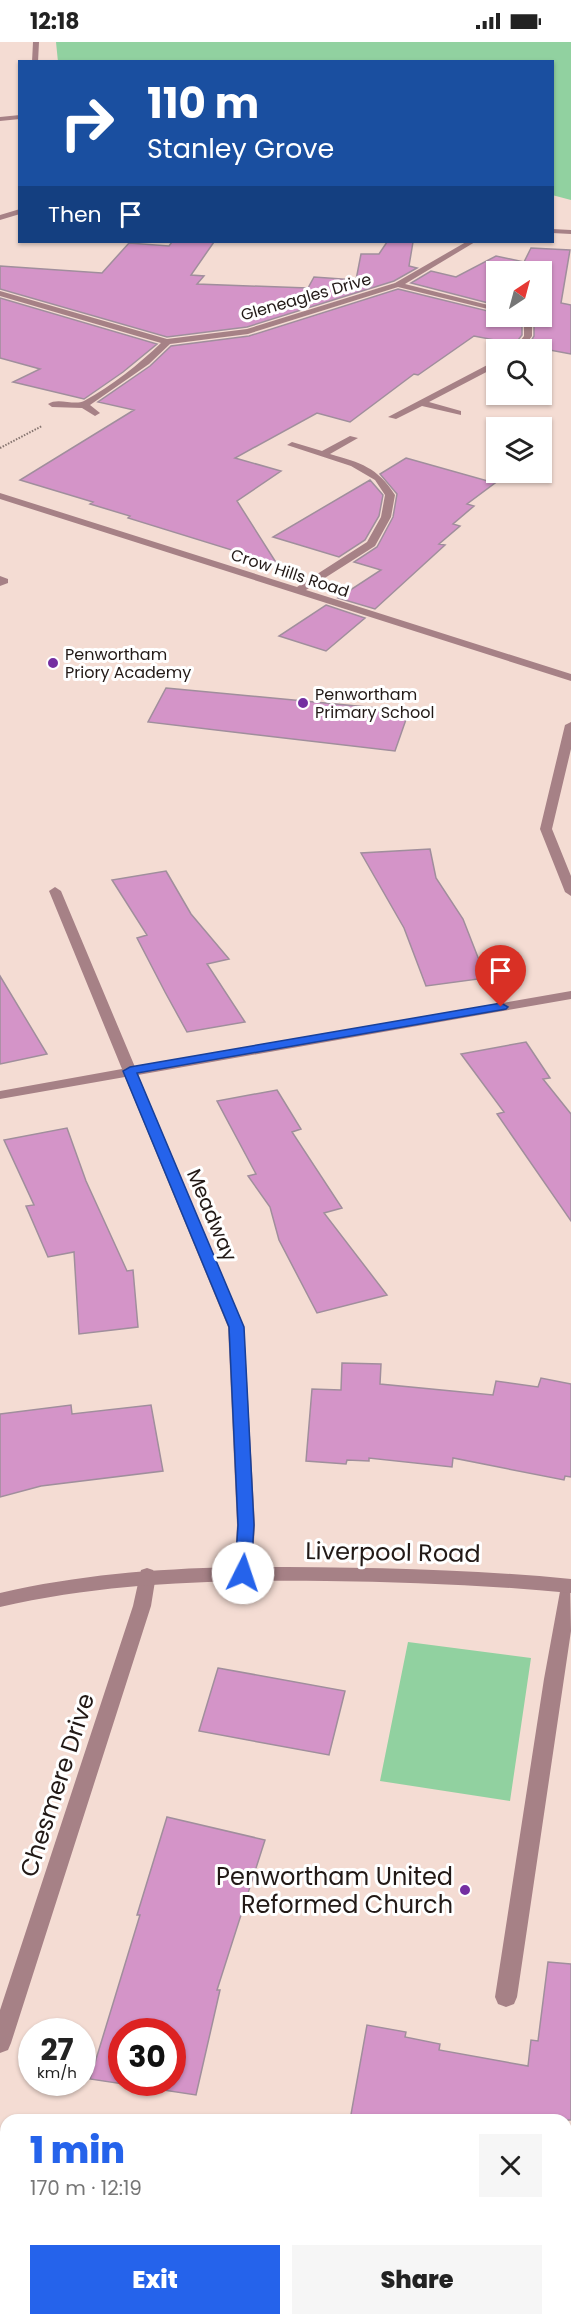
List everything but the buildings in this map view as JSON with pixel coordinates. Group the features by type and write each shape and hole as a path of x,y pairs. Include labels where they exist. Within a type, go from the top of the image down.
{"street":[{"path":"35,60 36,42"},
{"path":"0,118 18,117"},
{"path":"0,218 18,212"},
{"path":"554,231 571,232"},
{"name":"Gleneagles Drive","path":"0,293 167,342 248,331 398,285 469,243"},
{"path":"398,285 486,307"},
{"path":"0,306 17,299"},
{"path":"84,405 146,362 167,342"},
{"path":"393,417 486,369"},
{"path":"423,403 458,413"},
{"path":"52,404 84,405 95,413"},
{"path":"323,454 353,438"},
{"path":"292,445 354,464 379,478 390,495 386,517 371,544 298,591"},
{"name":"Crow Hills Road","path":"0,496 571,678"},
{"path":"571,725 546,829 571,892"},
{"name":"Meadway","path":"55,891 236,1327 246,1525 243,1573"},
{"path":"0,1095 571,995"},
{"name":"Liverpool Road","path":"0,1600 42,1589 147,1575 243,1573 459,1576 570,1586"},
{"name":"Chesmere Drive","path":"0,2043 142,1606 147,1575"},
{"path":"506,1997 553,1679 570,1586"}],"green space":[{"path":"56,42 571,42 571,200 554,196 554,60 58,60"},
{"path":"408,1642 531,1658 510,1801 380,1781"}],"place":[{"name":"Penwortham Priory Academy","path":"53,663"},
{"name":"Penwortham Primary School","path":"303,703"},
{"name":"Penwortham United Reformed Church","path":"465,1890"}],"route":[{"path":"243,1573 246,1525 236,1327 130,1071 501,1007"}]}
